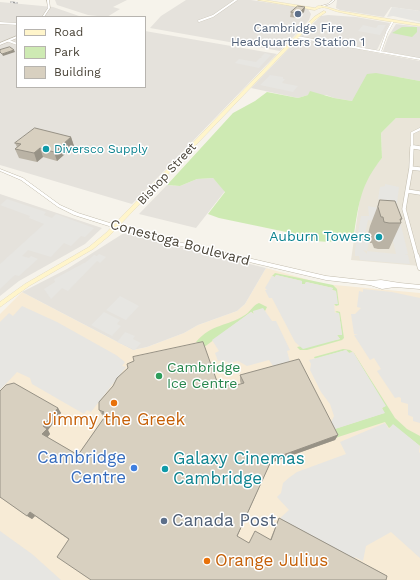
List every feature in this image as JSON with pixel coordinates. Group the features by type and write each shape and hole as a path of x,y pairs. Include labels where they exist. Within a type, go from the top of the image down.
{"main road":[{"path":"260,0 307,7 315,13 326,12 374,17"},
{"path":"268,0 321,7 420,25"},
{"path":"315,13 321,7"},
{"name":"Bishop Street","path":"0,305 38,278 91,248 116,226 297,37 315,13 326,12 331,9"}],"street":[{"path":"44,16 49,8 48,0"},
{"path":"200,21 213,16 236,0"},
{"path":"321,7 333,0"},
{"path":"331,9 333,0"},
{"path":"380,52 387,32 393,21"},
{"path":"0,23 16,24"},
{"path":"297,37 420,59"},
{"path":"0,44 16,38"},
{"path":"9,41 16,44"},
{"path":"420,129 415,130 412,133 411,168 404,209 420,268"},
{"path":"412,147 420,148"},
{"path":"411,168 420,169"},
{"name":"Conestoga Boulevard","path":"0,170 22,179 59,206 147,236 272,267 326,278 371,283 376,286 390,287 394,285 420,288"},
{"path":"407,191 420,193"}],"shaded area":[{"path":"55,0 127,0 113,7 120,9 109,16 88,15 57,5"},
{"path":"186,0 251,0 308,9 311,14 309,20 280,51 150,28 161,16"},
{"path":"337,0 420,0 420,11 391,7 384,17 340,10 336,8"},
{"path":"0,2 53,7 79,16 16,16 16,88 146,88 146,31 277,54 132,204 0,165"},
{"path":"392,7 420,11 420,22 393,16 387,17"},
{"path":"321,16 356,17 390,23 377,50 302,37 301,35"},
{"path":"396,24 420,27 420,58 383,51 388,37"},
{"path":"363,25 376,28 378,25 386,25 380,35 358,31"},
{"path":"298,39 420,61 420,81 398,77 352,101 326,95 308,95 298,98 251,88"},
{"path":"265,53 271,55 259,68 235,63 239,59 256,62 262,58 261,57"},
{"path":"270,75 283,77 283,79 285,79 282,83 298,86 293,92 260,85"},
{"path":"396,118 420,118 420,266 351,260 360,198 365,182 371,171 382,158 381,133"},
{"path":"213,178 225,191 196,228 139,214 167,185 180,186 197,179"},
{"path":"385,184 399,187 397,203 378,199 380,187 385,186"},
{"path":"0,194 102,228 85,244 19,281 0,296"},
{"path":"7,199 46,212 44,215 52,218 56,214 94,228 85,237 81,236 71,246 64,243 51,257 28,250 22,256 29,258 31,256 38,259 19,276 15,275 0,289 0,264 44,224 29,218 30,216 0,205"},
{"path":"368,206 395,211 398,213 408,254 405,255 408,255 410,264 360,260 359,256 355,256 361,216 369,216","holes":["368,220 389,224 396,254 367,251 369,242 364,240"]},
{"path":"124,233 266,268 245,304 237,311 198,325 184,333 147,347 133,350 22,292 67,269"},
{"path":"99,254 106,257 100,263 97,261 68,291 62,288 51,299 44,289 55,282 54,279 86,262 94,255 97,256"},
{"path":"266,268 324,284 420,293 420,580 0,580 0,314 22,292 133,350 147,347 184,333 198,325 237,311 245,304"},
{"path":"276,275 302,281 302,284 305,284 306,282 333,288 332,290 336,291 338,304 334,304 335,313 339,313 342,335 337,335 340,339 303,349 295,342 272,298 269,298 265,290 267,290 265,288 272,276 275,277"},
{"path":"363,289 392,292 420,298 420,423 413,421 413,417 408,415 408,404 401,402 401,398 399,397 395,398 377,371 381,369 374,358 370,360 354,335 358,334 354,334 351,314 355,314 361,308 357,307 359,291 363,292"},
{"path":"120,296 139,306 126,320 106,310"},
{"path":"22,306 57,322 116,355 125,362 122,366 126,367 91,412 87,410 84,414 32,384 30,378 17,372 0,390 0,322 9,313 13,316"},
{"path":"263,308 272,321 276,321 290,350 287,351 290,362 273,366 269,360 247,366 238,361 229,363 223,360 218,361 215,353 219,351 212,340 251,312 254,314 253,311"},
{"path":"104,312 120,320 117,324 121,326 112,336 91,325"},
{"path":"125,332 135,336 133,339 141,343 135,350 117,342"},
{"path":"346,350 349,353 353,352 386,406 382,408 385,413 332,430 330,425 334,416 330,404 321,392 310,370 311,364 309,360"},
{"path":"385,423 389,429 393,424 420,446 420,558 391,532 366,546 363,561 355,557 354,561 278,520 289,510 277,497 281,493 283,483 297,472 346,454 340,442"},
{"path":"0,531 32,554 61,580 0,580"}],"green space":[{"path":"402,27 417,27 417,32 412,37 392,33"},
{"path":"376,73 420,81 420,118 396,118 381,133 382,158 369,176 365,185 354,234 330,242 314,241 291,233 219,218 208,214 225,192 213,178 197,179 180,186 167,185 233,113 255,101 267,92 298,98 308,95 310,91 334,98 352,101 367,74"},
{"path":"275,273 333,285 337,289 339,305 336,306 334,304 337,304 336,291 332,290 333,288 306,282 305,284 302,284 302,281 276,275 275,277 272,276"},
{"path":"259,303 267,307 265,311 253,311 254,314 251,312 203,348 202,345 196,342 208,331 238,319"},
{"path":"335,312 340,312 344,338 342,340 307,350 300,350 297,347 340,339 337,335 342,335 339,313"},
{"path":"343,349 353,352 349,353 346,350 315,359 314,357"},
{"path":"353,352 395,418 407,429 420,436 420,446 393,425 389,428 385,422 335,438 331,430 384,413 382,408 385,406"}],"building":[{"path":"298,6 305,7 299,13 291,12"},
{"path":"10,47 14,50 2,54 0,52 0,50"},
{"path":"35,128 71,137 54,152 40,148 34,153 15,149 21,144 15,143"},
{"path":"380,200 395,201 402,219 400,219 401,223 384,222 378,207"},
{"name":"Cambridge Centre","path":"203,342 219,387 229,385 230,387 244,383 240,375 299,359 338,435 272,459 237,536 249,543 255,531 271,540 279,518 387,576 386,580 91,580 57,557 69,539 30,512 27,516 0,497 0,391 6,385 14,383 58,408 43,426 47,429 42,434 78,455 106,415 102,413 104,412 99,410 99,402 113,386 117,378 128,368 127,364 134,361 133,357"}],"railway":[{"path":"11,2 17,3"}],"place":[{"name":"Cambridge Fire Headquarters Station 1","path":"298,14"},
{"name":"Diversco Supply","path":"46,149"},
{"name":"Auburn Towers","path":"379,237"},
{"name":"Cambridge Ice Centre","path":"159,376"},
{"name":"Jimmy the Greek","path":"114,403"},
{"name":"Cambridge Centre","path":"134,468"},
{"name":"Galaxy Cinemas Cambridge","path":"165,469"},
{"name":"Canada Post","path":"164,521"},
{"name":"Orange Julius","path":"207,561"}]}
